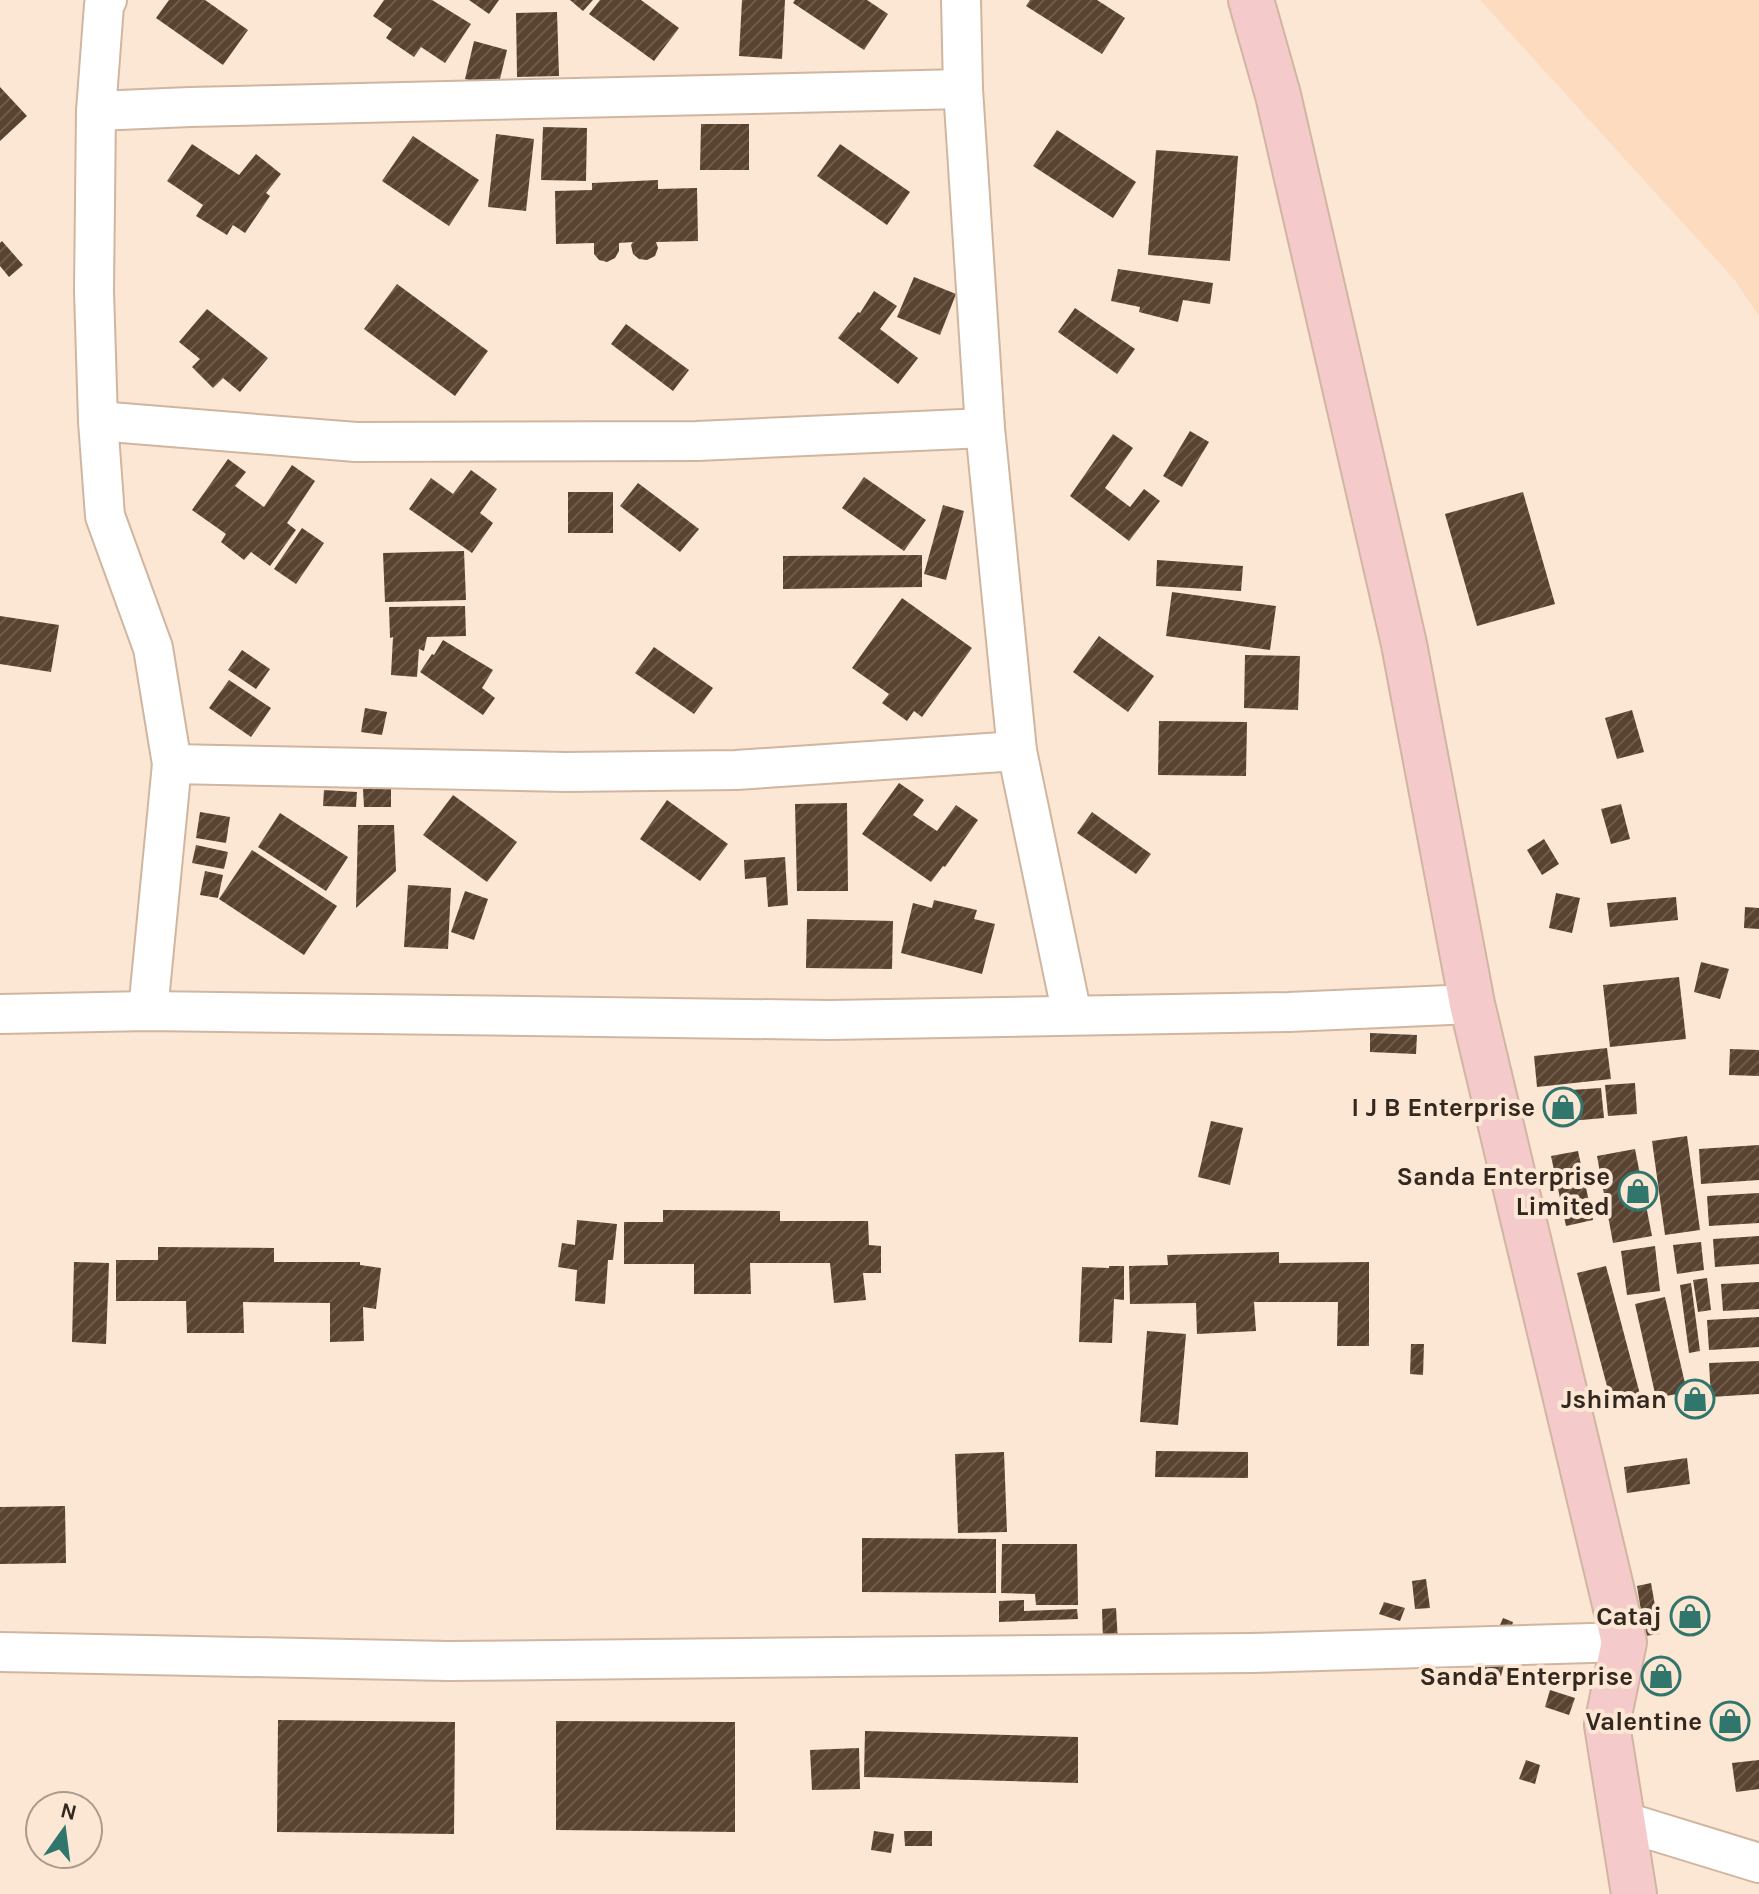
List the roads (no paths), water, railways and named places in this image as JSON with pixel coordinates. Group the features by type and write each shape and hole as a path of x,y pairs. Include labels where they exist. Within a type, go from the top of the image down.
{"main road":[{"path":"1251,0 1278,95 1404,644 1472,1004 1624,1642 1607,1725 1634,1894"}],"street":[{"path":"107,0 104,5 96,111 94,291 105,516 153,648 172,764 148,1011"},
{"path":"961,0 963,89 985,428 1017,751 1072,1015"},
{"path":"96,111 963,89"},
{"path":"98,421 356,442 697,441 985,428"},
{"path":"172,764 566,772 736,770 1017,751"},
{"path":"0,1014 148,1011 829,1020 1289,1012 1472,1004"},
{"path":"0,1652 464,1661 1251,1653 1624,1642"},
{"path":"1622,1821 1759,1863"}],"place":[{"name":"I J B Enterprise","path":"1563,1107"},
{"name":"Sanda Enterprise Limited","path":"1638,1191"},
{"name":"Jshiman","path":"1695,1399"},
{"name":"Cataj","path":"1690,1616"},
{"name":"Sanda Enterprise","path":"1661,1676"},
{"name":"Valentine","path":"1730,1721"}]}
